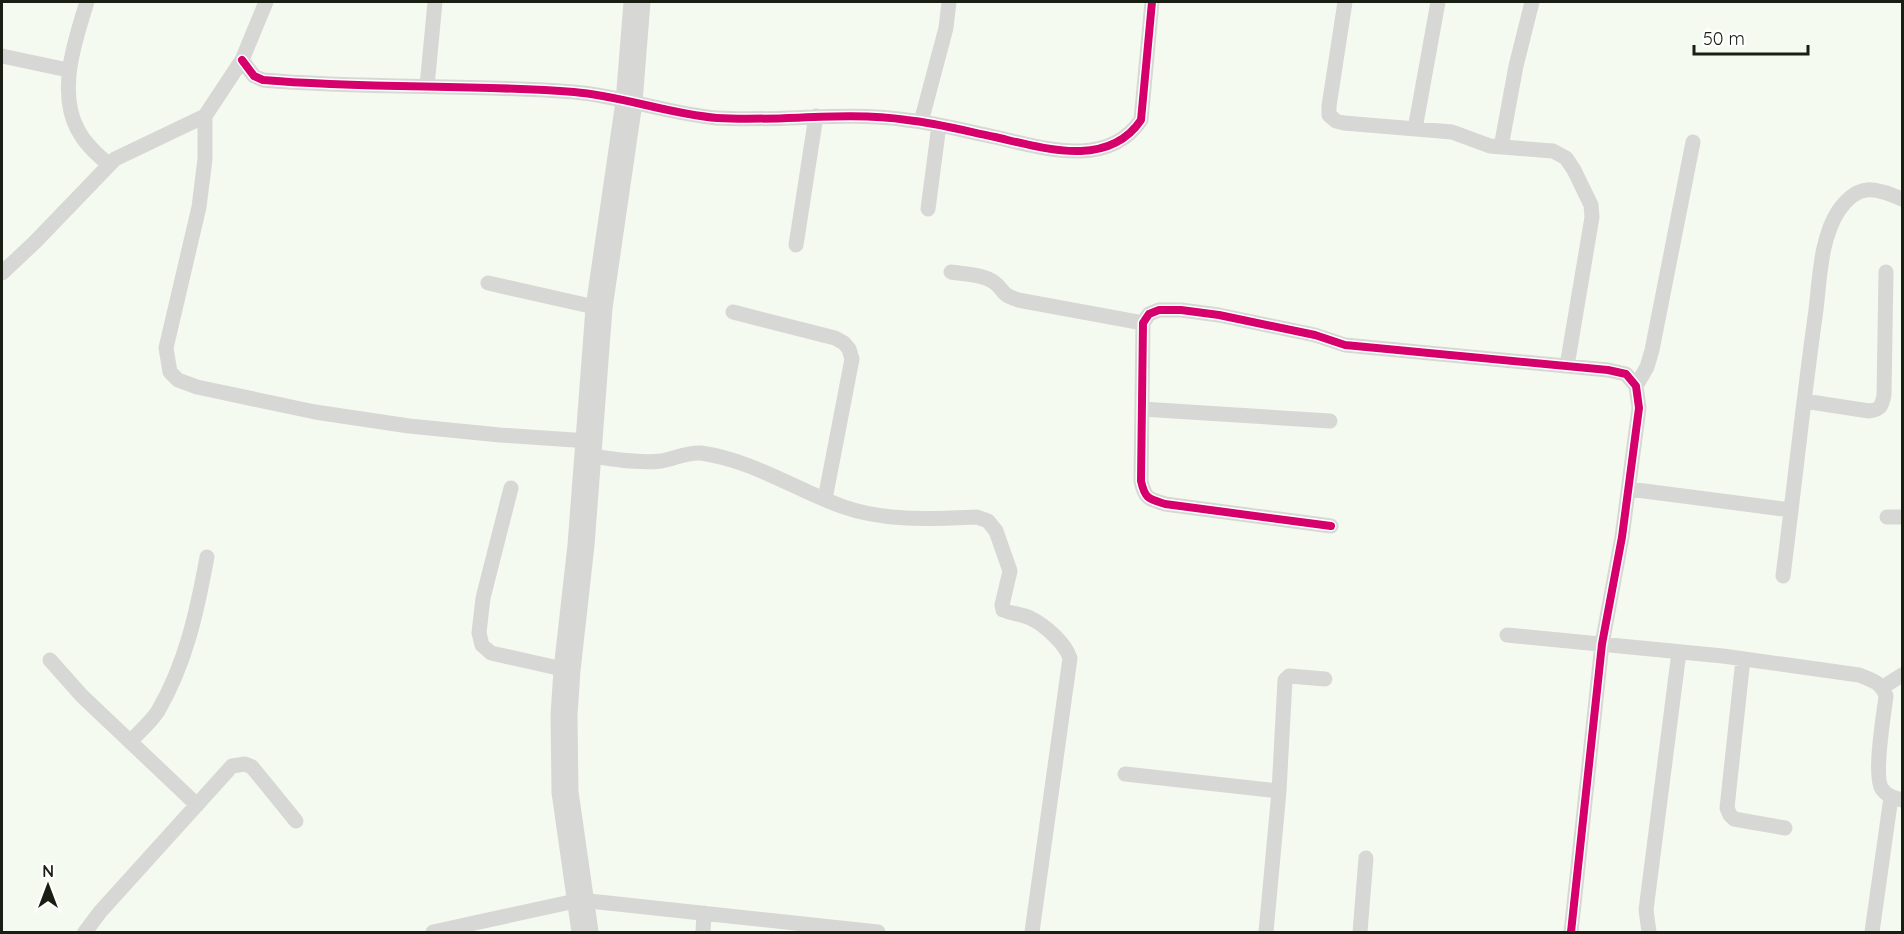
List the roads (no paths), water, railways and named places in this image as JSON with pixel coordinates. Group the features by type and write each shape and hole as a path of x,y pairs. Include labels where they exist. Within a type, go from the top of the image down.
{"highway":[{"path":"585,933 565,792 564,715 581,545 599,308 629,102 637,2"}],"street":[{"path":"87,2 68,70 69,103 77,128 88,145 109,165"},
{"path":"2,273 115,159 205,116 242,60 266,2"},
{"path":"427,86 435,2"},
{"path":"921,122 946,27 949,2"},
{"path":"242,60 254,76 262,80 579,93 714,117 884,117 939,125 1050,150 1079,152 1098,149 1122,140 1133,132 1141,120 1152,2"},
{"path":"1345,2 1331,90 1329,115 1335,121 1452,132 1501,147 1553,152 1566,158 1591,205 1592,217 1567,366"},
{"path":"1415,129 1438,2"},
{"path":"1501,147 1516,66 1532,2"},
{"path":"2,56 68,70"},
{"path":"205,116 205,159 199,207 166,348 170,372 178,380 197,387 315,412 500,435 660,461 689,453 700,453 755,468 843,507 906,519 977,517 988,521 996,531 1010,571 1002,605 1003,610 1037,622 1068,652 1070,658 1032,933"},
{"path":"796,245 816,116"},
{"path":"928,209 939,125"},
{"path":"1636,386 1647,367 1654,342 1693,142"},
{"path":"1783,576 1824,249 1830,230 1839,211 1860,191 1873,189 1902,200"},
{"path":"951,272 989,279 996,283 1007,296 1018,300 1143,323"},
{"path":"1804,401 1869,411 1877,410 1883,405 1887,272"},
{"path":"488,284 599,308"},
{"path":"1331,526 1165,504 1149,499 1143,493 1141,481 1143,323 1149,314 1160,310 1181,310 1219,315 1315,335 1345,345 1608,370 1626,374 1636,386 1639,408 1629,489 1602,644 1571,933"},
{"path":"733,312 835,338 849,349 852,359 849,379 825,499"},
{"path":"1142,409 1330,421"},
{"path":"511,488 483,598 478,633 482,645 491,653 567,670"},
{"path":"1629,489 1791,510"},
{"path":"130,742 157,713 181,664 197,615 207,557"},
{"path":"1508,635 1743,659 1859,675 1883,687 1886,696 1878,773 1881,788 1897,798 1872,933"},
{"path":"1649,933 1646,910 1679,652"},
{"path":"1743,659 1727,808 1734,819 1785,828"},
{"path":"50,660 82,696 197,805"},
{"path":"1266,933 1279,791 1285,680 1294,675 1325,679"},
{"path":"1883,687 1902,675"},
{"path":"85,933 100,912 232,766 245,764 252,767 296,821"},
{"path":"1125,774 1279,791"},
{"path":"1360,933 1366,858"},
{"path":"433,933 580,900 704,913 776,927 878,933"},
{"path":"703,933 704,913"}]}
